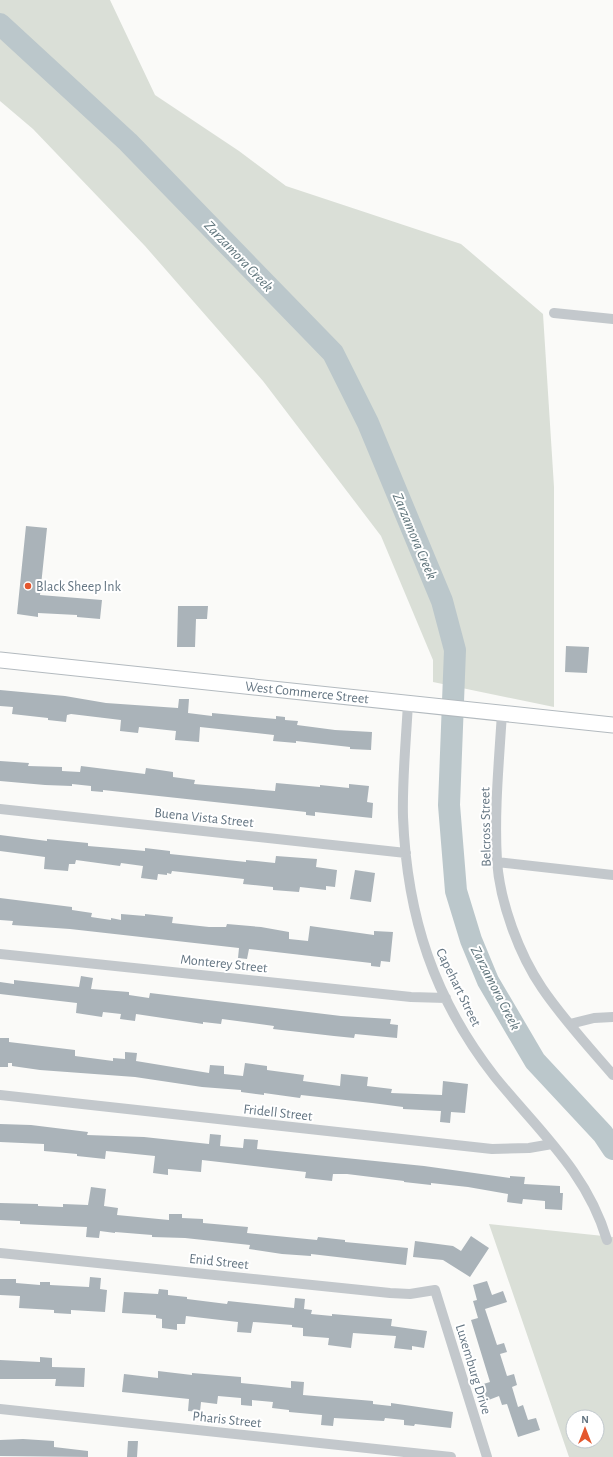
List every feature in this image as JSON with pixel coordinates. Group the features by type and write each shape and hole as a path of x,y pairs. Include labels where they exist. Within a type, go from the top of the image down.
{"main road":[{"name":"West Commerce Street","path":"0,660 613,725"}],"street":[{"path":"554,313 613,319"},
{"name":"Capehart Street","path":"408,703 403,816 406,853 418,930 427,957 446,998 478,1054 552,1144 568,1161 601,1219 606,1240"},
{"name":"Belcross Street","path":"502,713 496,825 497,862 512,927 524,956 542,987 570,1024 613,1075"},
{"name":"Buena Vista Street","path":"0,809 406,853"},
{"path":"497,862 613,875"},
{"name":"Monterey Street","path":"0,954 411,997 446,998"},
{"path":"570,1024 594,1018 613,1017"},
{"name":"Fridell Street","path":"0,1095 492,1149 529,1148 552,1144"},
{"name":"Enid Street","path":"0,1253 390,1293 410,1294 434,1290"},
{"name":"Luxemburg Drive","path":"434,1290 487,1457"},
{"name":"Pharis Street","path":"0,1409 451,1457"}],"shaded area":[{"path":"0,0 110,0 155,95 239,151 286,186 461,244 543,314 554,487 554,707 433,682 433,660 381,536 263,381 145,246 33,129 0,101"},
{"path":"489,1224 613,1237 613,1457 569,1457 566,1449 605,1449 605,1409 565,1409 565,1445"}],"building":[{"path":"26,526 47,528 40,595 102,600 100,619 77,617 77,615 38,613 38,617 17,614"},
{"path":"178,606 208,606 207,619 196,619 195,647 177,647"},
{"path":"566,646 589,647 587,673 565,672"},
{"path":"0,690 65,696 106,703 178,708 179,699 189,699 188,713 212,716 212,713 276,719 276,716 285,717 285,720 298,721 297,725 335,730 372,732 371,750 350,749 350,747 296,741 296,743 273,741 274,735 200,727 199,742 175,740 176,731 139,727 138,733 120,731 121,720 71,714 67,715 66,722 48,720 48,718 12,714 13,707 0,706"},
{"path":"0,761 29,763 28,766 62,767 62,771 80,772 81,766 145,774 146,768 173,772 173,777 195,780 194,784 275,791 276,783 349,788 349,784 369,786 367,802 373,803 372,818 315,812 315,816 306,815 306,812 103,790 103,792 91,791 91,786 72,784 72,786 45,785 0,781"},
{"path":"0,835 47,841 47,839 88,843 88,846 145,851 145,848 170,851 170,854 246,862 246,860 275,863 276,856 317,859 316,867 337,870 335,887 326,886 326,890 300,887 299,892 273,890 273,887 243,884 244,879 172,871 171,874 167,873 167,875 158,874 157,880 141,878 143,866 121,863 120,866 76,860 75,864 69,864 68,871 44,869 45,857 0,851"},
{"path":"355,870 375,873 371,902 350,899"},
{"path":"0,898 72,907 72,910 92,913 91,917 111,920 111,918 121,920 121,914 145,916 145,914 173,917 172,923 209,927 226,927 227,924 261,927 289,932 289,939 308,941 310,926 374,935 374,931 393,932 390,962 381,961 380,967 371,966 371,963 249,949 247,959 238,958 239,948 70,929 12,925 13,921 0,920"},
{"path":"81,976 93,978 91,989 129,992 129,995 149,998 150,993 341,1016 391,1019 390,1024 398,1025 397,1038 355,1034 354,1038 334,1036 273,1029 274,1026 222,1019 221,1024 203,1022 203,1024 136,1014 135,1021 120,1019 121,1014 103,1012 102,1017 76,1013 77,1003 0,994 0,982 14,984 14,980 79,987"},
{"path":"0,1038 9,1038 9,1042 75,1050 75,1056 113,1061 113,1058 125,1059 125,1052 137,1053 136,1061 209,1073 210,1065 224,1066 224,1074 243,1076 245,1063 267,1066 267,1070 304,1075 303,1081 340,1086 341,1074 368,1077 367,1086 392,1089 391,1093 442,1095 443,1081 468,1084 465,1113 451,1112 450,1123 440,1122 441,1111 403,1109 403,1107 301,1095 300,1098 264,1093 264,1095 241,1092 241,1090 202,1087 135,1077 40,1070 12,1066 12,1063 8,1063 8,1067 0,1067"},
{"path":"0,1124 31,1125 88,1132 87,1135 144,1137 209,1144 210,1134 221,1135 220,1146 243,1148 244,1139 258,1140 257,1149 424,1166 510,1178 510,1176 525,1177 524,1184 560,1186 560,1193 563,1193 562,1210 545,1209 545,1201 523,1199 522,1204 507,1202 508,1194 468,1187 431,1183 431,1185 347,1174 333,1174 332,1181 305,1178 306,1172 202,1160 201,1172 168,1169 168,1175 153,1173 155,1156 106,1151 105,1159 77,1156 77,1154 44,1151 44,1144 0,1142"},
{"path":"91,1187 106,1189 104,1206 118,1208 117,1215 169,1220 169,1214 182,1214 182,1218 203,1219 203,1223 248,1227 247,1233 317,1240 318,1237 345,1240 345,1242 408,1248 406,1265 311,1254 311,1256 282,1254 249,1249 250,1245 185,1238 152,1237 152,1235 100,1231 99,1238 86,1237 87,1227 20,1224 20,1221 0,1220 0,1203 38,1204 38,1206 63,1207 63,1204 88,1205"},
{"path":"471,1236 489,1248 470,1277 443,1260 413,1257 415,1241 453,1246 461,1251"},
{"path":"90,1277 101,1278 100,1289 107,1290 105,1312 71,1310 71,1314 54,1313 54,1310 19,1308 20,1296 0,1295 0,1279 16,1279 16,1283 40,1285 40,1282 50,1282 50,1285 89,1287"},
{"path":"487,1281 492,1295 503,1291 507,1302 485,1309 497,1345 504,1343 507,1352 500,1354 507,1376 514,1374 517,1385 512,1387 518,1407 523,1405 528,1420 536,1418 540,1430 518,1437 507,1404 502,1405 499,1396 486,1401 480,1385 490,1382 471,1320 478,1318 473,1301 477,1300 473,1285"},
{"path":"159,1289 168,1290 168,1295 227,1304 228,1301 294,1308 295,1298 305,1299 304,1309 312,1310 311,1314 332,1316 332,1314 392,1319 391,1326 427,1331 424,1348 412,1346 412,1350 394,1348 396,1336 353,1333 351,1348 328,1345 329,1338 303,1336 303,1328 292,1327 292,1325 253,1322 251,1333 237,1332 238,1322 186,1316 185,1324 177,1324 177,1330 162,1328 162,1319 156,1318 156,1315 122,1313 124,1292 158,1294"},
{"path":"40,1357 52,1358 52,1367 85,1368 84,1387 55,1386 56,1379 0,1379 0,1360 40,1362"},
{"path":"158,1371 192,1375 192,1373 241,1377 241,1383 291,1388 291,1381 304,1382 303,1395 373,1401 373,1404 391,1406 391,1403 453,1412 451,1428 415,1424 414,1426 404,1425 404,1420 385,1418 384,1421 334,1418 333,1426 321,1425 322,1415 289,1412 289,1410 272,1408 273,1402 252,1400 252,1406 241,1405 241,1398 218,1396 217,1404 201,1402 200,1412 188,1411 189,1399 122,1392 124,1374 158,1378"},
{"path":"23,1439 54,1441 54,1447 88,1451 88,1457 0,1456 0,1440"},
{"path":"128,1441 138,1441 137,1457 127,1457"}],"waterway":[{"name":"Zarzamora Creek","path":"0,24 128,142 333,353 368,423 442,601 455,650 449,805 456,891 471,940 488,981 535,1061 603,1134 613,1149"}],"place":[{"name":"Black Sheep Ink","path":"28,586"}]}
